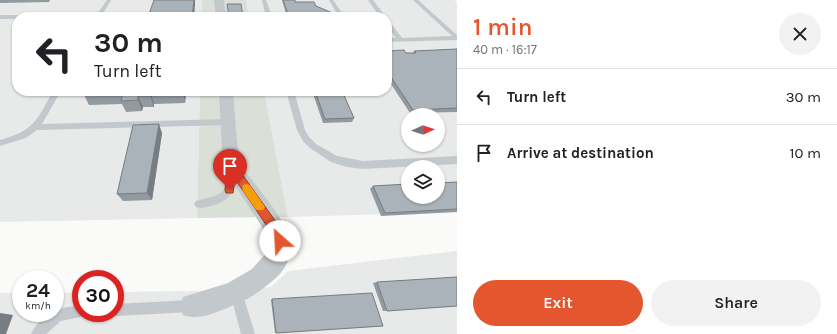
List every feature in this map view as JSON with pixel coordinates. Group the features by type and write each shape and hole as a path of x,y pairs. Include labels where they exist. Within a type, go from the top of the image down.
{"street":[{"path":"219,0 220,12"},
{"path":"192,306 214,301 236,292 260,277 272,267 279,256 280,246 273,226 232,167 226,96"}],"lane":[{"path":"101,12 109,0"},
{"path":"264,0 268,12"},
{"path":"331,0 339,12"},
{"path":"370,0 379,12"},
{"path":"415,0 456,38"},
{"path":"0,17 12,17"},
{"path":"392,28 401,40"},
{"path":"392,40 456,38"},
{"path":"0,144 30,133 36,127 54,96"},
{"path":"291,96 301,130 306,139 313,146 334,159 347,163 363,165 457,160"},
{"path":"36,127 228,122"},
{"path":"199,204 215,202 225,196 230,190 232,167"},
{"path":"236,292 248,334"},
{"path":"124,310 192,306"},
{"path":"38,334 50,320 66,312 72,312"}],"shaded area":[{"path":"0,0 202,0 202,12 12,12 12,96 200,96 197,218 0,222"},
{"path":"202,0 246,0 248,12 202,12"},
{"path":"246,0 454,0 457,2 457,212 288,217 265,96 392,96 392,12 248,12"},
{"path":"200,96 265,96 288,217 197,218"},
{"path":"457,251 457,334 0,334 0,293 12,293 12,322 64,322 64,293 72,292 72,322 124,322 124,292 199,291 271,287 288,271"}],"building":[{"path":"154,0 194,0 193,12 150,12"},
{"path":"283,0 295,0 295,2 314,2 316,6 330,12 287,12"},
{"path":"227,4 241,4 242,12 228,12"},
{"path":"457,49 457,108 412,108 392,78 392,51 404,50 406,53 416,53 414,51"},
{"path":"122,96 138,96 138,100 121,101"},
{"path":"317,96 344,96 354,118 325,119"},
{"path":"159,124 147,193 117,194 133,125"},
{"path":"457,182 457,209 385,213 373,186 401,184 401,204 445,204 445,183"},
{"path":"457,277 457,306 387,311 377,282"},
{"path":"372,293 383,326 276,333 272,299"}],"slow traffic":[{"path":"247,188 260,207"}],"route":[{"path":"230,190 232,167 273,226 280,241"}]}
